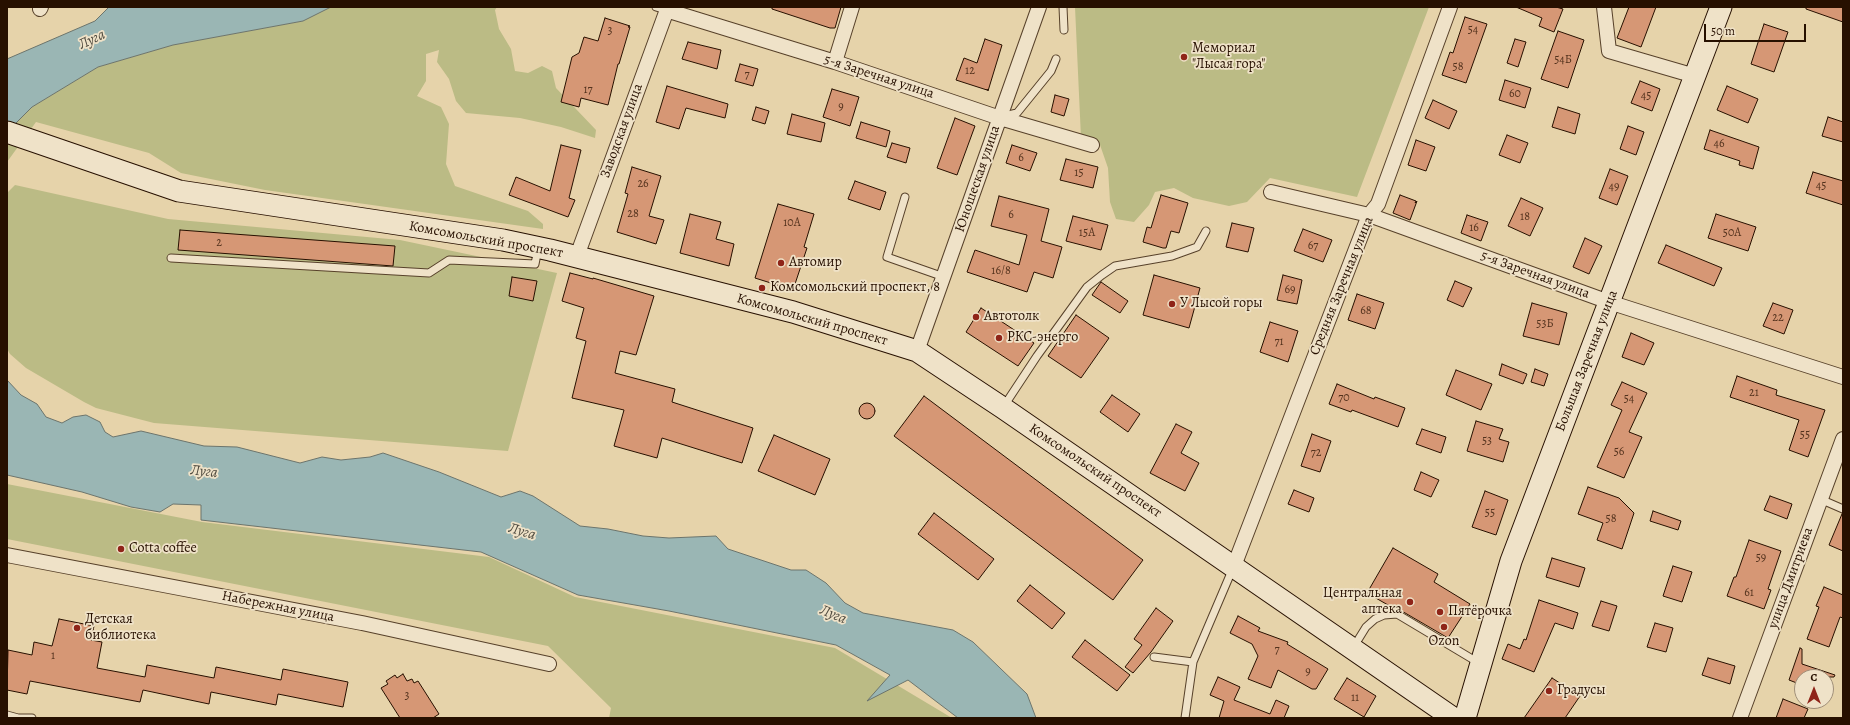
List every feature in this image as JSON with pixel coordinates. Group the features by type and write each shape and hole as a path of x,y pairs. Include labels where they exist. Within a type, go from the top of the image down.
{"main road":[{"name":"Большая Заречная улица","path":"1465,718 1482,665 1511,561 1721,7"},
{"name":"Комсомольский проспект","path":"7,132 179,191 503,240 538,247 794,312 917,351 1003,408 1454,718"}],"street":[{"path":"835,62 852,7"},
{"name":"Юношеская улица","path":"917,351 1038,7"},
{"name":"Средняя Заречная улица","path":"1234,566 1369,215 1378,204 1450,7"},
{"path":"1604,7 1609,51 1695,76"},
{"name":"5-я Заречная улица","path":"663,8 835,62 1000,118 1092,145"},
{"name":"Заводская улица","path":"577,256 663,8"},
{"name":"5-я Заречная улица","path":"1271,192 1369,215 1609,302 1843,377"},
{"name":"улица Дмитриева","path":"1740,718 1843,438"},
{"name":"Набережная улица","path":"7,555 362,623 549,664"}],"lane":[{"path":"1064,7 1064,30"},
{"path":"1000,118 1017,113 1050,71 1056,59"},
{"path":"905,197 887,257 944,277"},
{"path":"1003,408 1037,356 1087,287 1115,266 1172,256 1197,247 1206,231"},
{"path":"171,258 429,273 450,260 534,264 538,247"},
{"path":"1820,499 1843,509"},
{"path":"1185,718 1193,662 1234,566"},
{"path":"1353,648 1366,627 1375,619 1384,615 1397,614 1482,665"},
{"path":"1154,657 1193,662"},
{"path":"7,715 18,718 32,718"}],"green space":[{"path":"331,7 497,7 495,10 499,29 511,49 515,71 528,73 542,66 552,71 556,88 596,130 595,138 561,127 520,118 466,113 456,101 449,79 437,62 439,50 426,54 426,81 417,96 441,107 449,124 446,164 455,186 528,211 543,224 543,229 265,190 181,173 149,153 36,122 7,162 7,132 32,107 98,67 173,45 303,21"},
{"path":"1075,7 1429,7 1357,197 1270,178 1247,202 1229,206 1193,198 1174,188 1155,192 1149,205 1134,222 1116,219 1110,202 1108,168 1099,142 1081,138"},
{"path":"15,185 168,219 400,240 557,273 508,451 154,423 96,408 84,402 26,368 10,354 7,349 7,193"},
{"path":"7,484 202,522 489,557 575,597 835,648 952,718 609,718 611,708 548,646 7,539"}],"water":[{"name":"Луга","path":"109,7 331,7 303,21 173,45 98,67 32,107 7,132 7,59 95,21"},
{"name":"Луга","path":"7,380 21,395 37,404 46,417 62,423 73,417 86,415 100,422 105,432 113,437 141,431 204,446 237,447 300,463 322,457 341,460 370,457 383,453 439,472 501,497 520,491 533,496 580,526 608,529 643,536 669,538 716,536 728,549 791,570 806,570 826,583 845,603 863,613 953,630 973,642 1027,694 1036,718 958,718 908,680 867,701 890,675 836,645 669,611 578,595 481,552 201,520 201,505 173,504 160,512 131,507 82,492 7,475"}],"building":[{"path":"772,7 841,7 835,28 830,28 772,9"},
{"path":"1516,7 1556,7 1563,9 1554,32 1539,26 1542,18"},
{"path":"1629,7 1656,7 1641,47 1617,38"},
{"path":"1806,7 1843,7 1843,22 1806,9"},
{"path":"1465,17 1487,24 1466,83 1442,75 1450,52 1453,53"},
{"path":"605,18 630,26 628,27 630,27 618,64 608,105 581,98 579,107 561,102 572,57 579,53 584,37 598,41"},
{"path":"1764,24 1788,32 1774,72 1751,64"},
{"path":"1558,31 1584,40 1568,88 1541,79"},
{"path":"985,39 1002,45 988,91 987,89 956,80 964,58 977,63"},
{"path":"1515,39 1526,42 1518,67 1507,63"},
{"path":"688,42 721,50 717,69 682,59"},
{"path":"740,64 758,69 753,86 735,81"},
{"path":"1505,80 1531,88 1525,108 1499,100"},
{"path":"1640,81 1660,89 1652,111 1631,103"},
{"path":"667,86 728,104 725,118 686,108 679,129 656,122"},
{"path":"1727,86 1758,99 1748,123 1717,110"},
{"path":"832,89 859,97 850,126 823,117"},
{"path":"1055,95 1069,99 1064,116 1051,112"},
{"path":"1433,100 1457,111 1449,129 1425,118"},
{"path":"756,107 769,111 765,124 752,120"},
{"path":"1558,107 1580,114 1575,134 1552,127"},
{"path":"792,114 825,123 821,142 787,134"},
{"path":"1828,117 1843,122 1843,142 1822,136"},
{"path":"955,118 975,126 957,175 937,168"},
{"path":"861,122 890,131 886,147 856,138"},
{"path":"1628,126 1644,132 1636,155 1620,149"},
{"path":"1710,130 1759,147 1753,169 1739,165 1740,161 1704,149"},
{"path":"1507,135 1528,143 1520,163 1499,155"},
{"path":"1416,140 1435,147 1426,171 1408,165"},
{"path":"892,143 910,148 906,163 887,157"},
{"path":"561,145 581,150 569,198 575,200 568,217 509,195 516,177 550,191"},
{"path":"1012,145 1037,153 1030,171 1006,163"},
{"path":"1066,159 1098,167 1093,188 1060,180"},
{"path":"632,167 661,176 649,216 664,220 656,244 617,232 628,194 625,193"},
{"path":"1610,169 1628,176 1617,205 1599,198"},
{"path":"1813,172 1843,181 1843,205 1806,193"},
{"path":"855,181 886,192 880,210 848,199"},
{"path":"1161,195 1188,203 1179,233 1171,231 1166,248 1143,242 1147,227 1151,228"},
{"path":"1400,195 1416,201 1415,203 1417,201 1410,220 1393,213"},
{"path":"999,196 1049,209 1041,241 1062,247 1053,278 1034,272 1027,292 967,272 975,250 1019,265 1027,235 991,226"},
{"path":"1521,198 1543,208 1530,236 1508,226"},
{"path":"778,204 814,214 804,247 807,248 793,290 755,278"},
{"path":"690,214 721,222 716,239 734,244 729,266 680,253"},
{"path":"1716,214 1756,227 1748,251 1708,238"},
{"path":"1467,215 1488,222 1481,241 1461,233"},
{"path":"1073,216 1108,225 1101,250 1066,241"},
{"path":"1232,223 1254,228 1248,252 1226,247"},
{"path":"1303,229 1332,240 1323,262 1294,251"},
{"path":"180,230 395,246 393,266 178,250"},
{"path":"1585,238 1602,246 1589,274 1573,267"},
{"path":"1666,245 1722,268 1714,286 1658,263"},
{"path":"570,273 593,278 654,296 636,355 620,351 615,373 675,389 672,402 753,428 742,463 662,438 657,458 614,446 624,410 572,398 586,341 576,338 584,308 562,301"},
{"path":"1154,275 1200,288 1189,328 1143,315"},
{"path":"1283,275 1302,280 1297,304 1277,300"},
{"path":"512,277 537,281 533,301 509,296"},
{"path":"1455,281 1472,288 1463,307 1447,300"},
{"path":"1101,282 1128,301 1120,313 1092,295"},
{"path":"1357,294 1384,303 1375,329 1348,320"},
{"path":"1532,303 1567,313 1559,345 1523,336"},
{"path":"1773,303 1793,310 1784,334 1763,326"},
{"path":"981,308 1034,343 1018,366 966,332"},
{"path":"1076,315 1109,338 1081,378 1048,356"},
{"path":"1270,322 1298,331 1288,362 1260,352"},
{"path":"1631,333 1654,343 1644,365 1622,357"},
{"path":"1502,364 1527,374 1523,384 1499,375"},
{"path":"1535,369 1548,374 1544,386 1531,382"},
{"path":"1456,370 1492,384 1481,410 1446,395"},
{"path":"1737,376 1777,390 1776,395 1825,410 1808,457 1789,450 1799,420 1730,397"},
{"path":"1622,382 1647,393 1629,432 1642,437 1624,478 1597,467 1622,410 1611,405"},
{"path":"1337,384 1374,399 1375,397 1405,408 1398,427 1352,410 1351,412 1329,404"},
{"path":"1112,395 1140,414 1128,432 1100,412"},
{"path":"924,396 1143,560 1113,600 894,436"},
{"path":"867,403 874,408 875,411 870,418 867,419 860,414 859,411 864,404"},
{"path":"1476,421 1503,429 1499,439 1509,442 1503,462 1467,451"},
{"path":"1176,424 1192,432 1181,453 1199,463 1185,491 1150,473"},
{"path":"1422,429 1446,437 1441,453 1416,444"},
{"path":"1312,434 1331,441 1320,472 1301,466"},
{"path":"774,435 830,459 815,495 758,471"},
{"path":"1421,472 1439,480 1431,497 1414,490"},
{"path":"1588,487 1619,498 1634,513 1622,549 1597,540 1603,523 1578,514"},
{"path":"1294,490 1314,498 1309,512 1288,504"},
{"path":"1485,491 1508,500 1496,535 1472,527"},
{"path":"1770,496 1792,504 1787,519 1764,510"},
{"path":"1653,511 1681,521 1678,530 1650,521"},
{"path":"934,513 994,559 978,580 918,534"},
{"path":"1843,514 1843,551 1829,545"},
{"path":"1749,540 1781,551 1768,589 1771,590 1764,609 1727,596 1734,577 1736,577"},
{"path":"1393,548 1438,574 1434,582 1470,604 1448,638 1367,593"},
{"path":"1552,558 1585,568 1579,587 1546,577"},
{"path":"1673,566 1692,572 1682,602 1663,596"},
{"path":"1030,585 1065,613 1052,629 1017,601"},
{"path":"1824,587 1843,595 1843,618 1840,617 1829,647 1807,639 1819,607 1816,606"},
{"path":"1539,600 1578,613 1573,629 1555,623 1534,672 1502,659 1508,644 1520,649 1524,639 1526,640"},
{"path":"1601,601 1617,606 1609,631 1592,626"},
{"path":"1156,608 1173,621 1151,652 1133,673 1125,667 1142,645 1134,639"},
{"path":"1238,616 1260,628 1258,631 1288,642 1287,644 1328,669 1316,689 1312,689 1278,670 1271,688 1248,679 1258,656 1252,644 1230,633"},
{"path":"59,619 94,626 91,640 102,642 97,668 145,677 147,665 214,678 216,667 281,680 283,669 348,682 343,707 278,694 276,705 211,692 209,704 143,690 140,702 30,681 27,694 7,690 8,650 32,655 34,642 52,646"},
{"path":"1655,623 1673,628 1666,652 1647,647"},
{"path":"1085,640 1130,675 1117,691 1072,657"},
{"path":"1800,648 1802,649 1802,664 1817,669 1794,669 1794,682 1789,680"},
{"path":"1708,658 1735,666 1730,684 1702,675"},
{"path":"403,674 407,681 412,679 414,683 418,681 439,714 433,718 400,718 381,688 388,684 386,681 395,675 397,678"},
{"path":"1218,677 1240,687 1234,700 1270,714 1276,700 1289,706 1284,718 1219,718 1224,701 1210,695"},
{"path":"1347,678 1376,696 1364,717 1334,699"},
{"path":"1552,678 1580,696 1565,718 1524,718"},
{"path":"1783,699 1794,703 1794,709 1808,709 1804,718 1776,718"}],"place":[{"name":"Мемориал \"Лысая гора\"","path":"1184,57"},
{"name":"Автомир","path":"781,263"},
{"name":"Комсомольский проспект, 8","path":"762,288"},
{"name":"У Лысой горы","path":"1172,304"},
{"name":"Автотолк","path":"976,317"},
{"name":"РКС-энерго","path":"999,338"},
{"name":"Cotta coffee","path":"121,549"},
{"name":"Центральная аптека","path":"1410,602"},
{"name":"Пятёрочка","path":"1440,612"},
{"name":"Ozon","path":"1444,627"},
{"name":"Детская библиотека","path":"77,628"},
{"name":"Градусы","path":"1549,691"}]}
